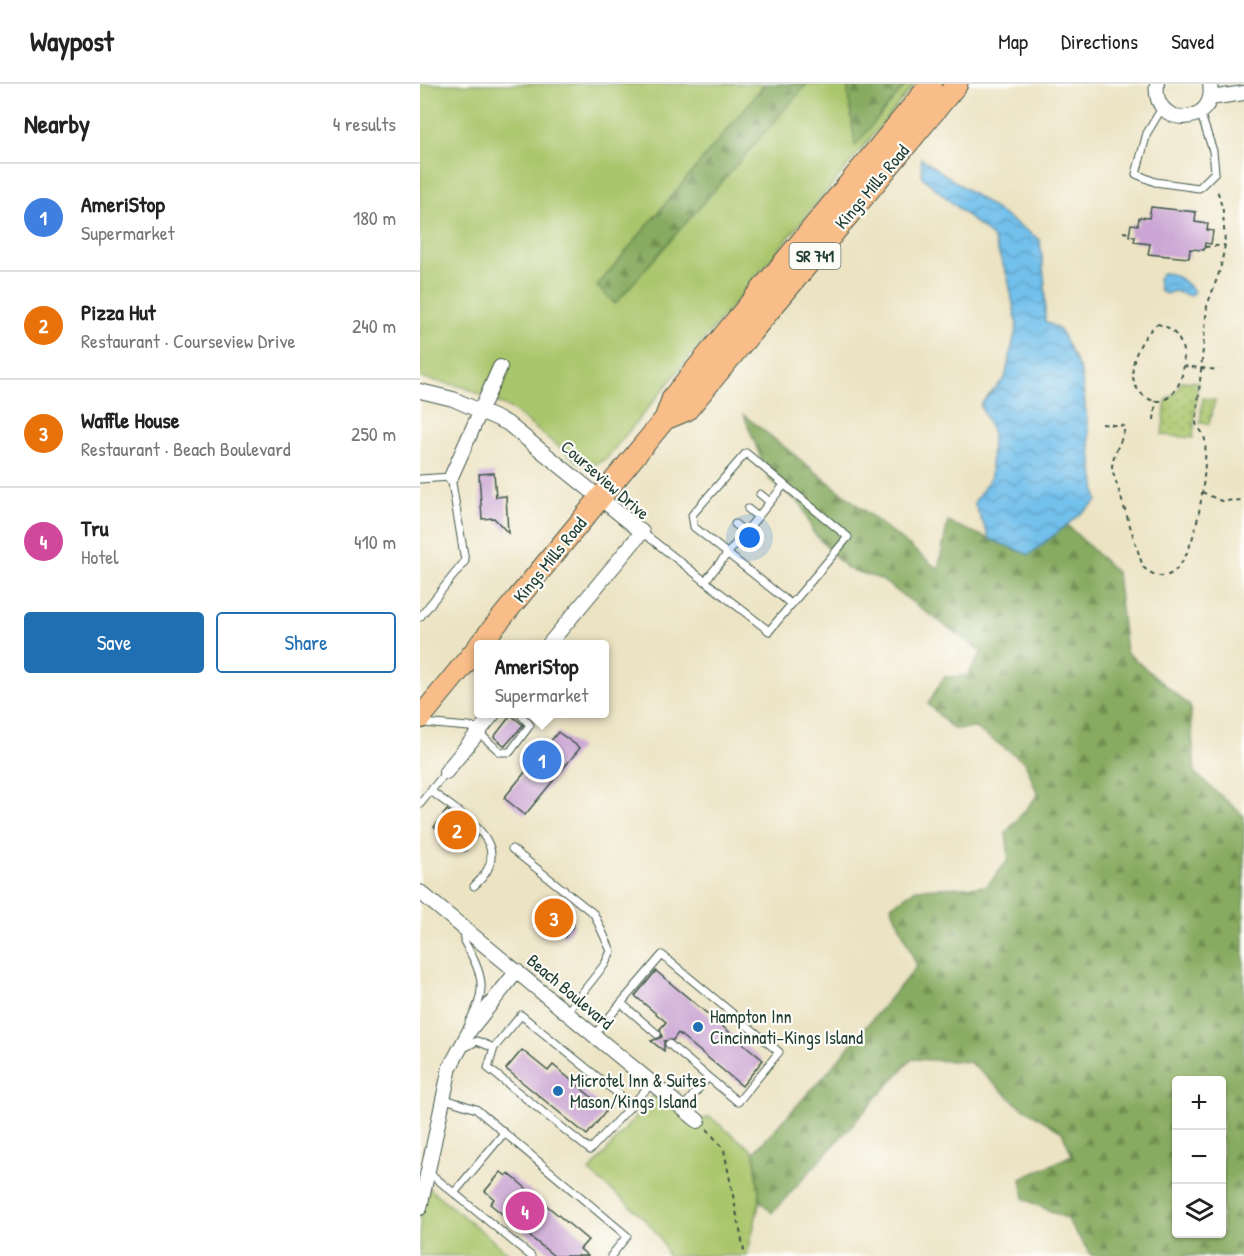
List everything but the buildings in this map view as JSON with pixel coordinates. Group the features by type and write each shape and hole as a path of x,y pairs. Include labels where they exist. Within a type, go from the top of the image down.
{"main road":[{"name":"Kings Mills Road","path":"484,640 665,419 673,397 931,84"},
{"name":"Kings Mills Road","path":"665,419 687,410 957,84"},
{"name":"Kings Mills Road","path":"420,718 474,652"}],"street":[{"path":"1156,84 1157,97 1162,108 1176,117 1185,118 1200,112 1210,91 1244,91"},
{"path":"1218,84 1244,91"},
{"path":"451,477 500,367"},
{"name":"Courseview Drive","path":"420,391 481,409 526,437 642,532 553,640"},
{"path":"446,772 490,718"},
{"name":"Beach Boulevard","path":"420,891 698,1121"},
{"path":"420,1208 442,1098 457,1052 470,1030 517,971"}],"lane":[{"path":"1162,108 1147,133 1136,174 1155,182 1199,188 1215,172 1212,152 1200,112"},
{"path":"642,532 769,631 848,537 746,453 693,515 694,527 791,604"},
{"path":"732,469 739,475"},
{"path":"420,479 451,477 465,561 420,617"},
{"path":"718,485 725,491"},
{"path":"705,581 784,485"},
{"path":"760,494 770,502"},
{"path":"705,499 712,505"},
{"path":"748,509 758,517"},
{"path":"735,524 745,532"},
{"path":"420,723 480,730 501,752 510,752 530,725 524,718"},
{"path":"420,804 446,772"},
{"path":"430,790 490,843 492,859 490,868 474,886"},
{"path":"512,849 594,914 611,951 592,981 567,1012"},
{"path":"457,1052 467,1025 478,1007 482,986 479,967 464,941 466,930"},
{"path":"594,1035 662,955 779,1052 738,1102 669,1044"},
{"path":"621,1003 657,1034"},
{"path":"632,1105 521,1015 494,1048 488,1068 590,1150 632,1105 652,1083"},
{"path":"457,1052 477,1041 494,1048"},
{"path":"683,1108 708,1077"},
{"path":"442,1098 476,1109 627,1236 611,1256"},
{"path":"454,1193 504,1132"},
{"path":"424,1180 454,1193 531,1256"}],"path":[{"path":"1102,424 1125,426 1123,437 1112,456 1112,469 1143,567 1159,576 1170,573 1187,557 1197,530 1202,492 1205,438 1196,424 1207,306 1221,270 1225,244 1223,211 1217,189"},
{"path":"1123,232 1130,234"},
{"path":"1204,246 1225,244"},
{"path":"1157,324 1168,326 1178,335 1183,350 1183,366 1180,383 1173,394 1162,401 1141,392 1134,380 1137,346 1146,332 1157,324"},
{"path":"1183,366 1219,370"},
{"path":"1154,420 1156,400"},
{"path":"1202,492 1212,499 1244,500"},
{"path":"698,1121 724,1150 745,1256"}],"green space":[{"path":"420,84 915,84 606,459 596,464 579,463 511,409 464,387 420,378"},
{"path":"765,84 807,84 615,304 597,286"},
{"path":"847,84 903,84 904,87 855,146"},
{"path":"1182,381 1198,382 1193,438 1162,435 1166,401 1176,392"},
{"path":"1203,398 1215,400 1209,424 1200,423"},
{"path":"744,415 938,569 948,522 1029,555 1067,525 1117,573 1126,652 1190,706 1195,773 1244,816 1244,1256 1092,1256 1066,1218 1024,1199 1021,1179 1072,1155 1062,1132 1017,1104 969,1062 912,1059 772,1213 760,1200 754,1152 826,1074 917,966 891,906 916,889 987,886 1009,859 1006,833 1038,795 1025,762 975,728 953,729 928,704 944,677 967,676 982,652 880,579 846,568 813,532 802,505 769,479"},
{"path":"659,1089 697,1121 710,1117 754,1152 760,1200 747,1256 667,1256 663,1244 646,1221 589,1172"},
{"path":"425,1185 512,1256 420,1256 420,1207"}],"water":[{"path":"921,158 1040,240 1045,285 1045,321 1060,330 1081,372 1097,501 1029,555 990,539 974,503 991,477 992,431 980,405 1005,378 1017,325 1008,278 993,238 922,177"},
{"path":"1162,273 1176,276 1183,281 1194,291 1191,296 1174,291 1166,294 1160,291 1158,279"}],"place":[{"name":"AmeriStop","path":"542,760"},
{"name":"Pizza Hut","path":"457,830"},
{"name":"Waffle House","path":"554,918"},
{"name":"Hampton Inn Cincinnati–Kings Island","path":"698,1027"},
{"name":"Microtel Inn & Suites Mason/Kings Island","path":"558,1091"},
{"name":"Tru","path":"525,1211"}]}
